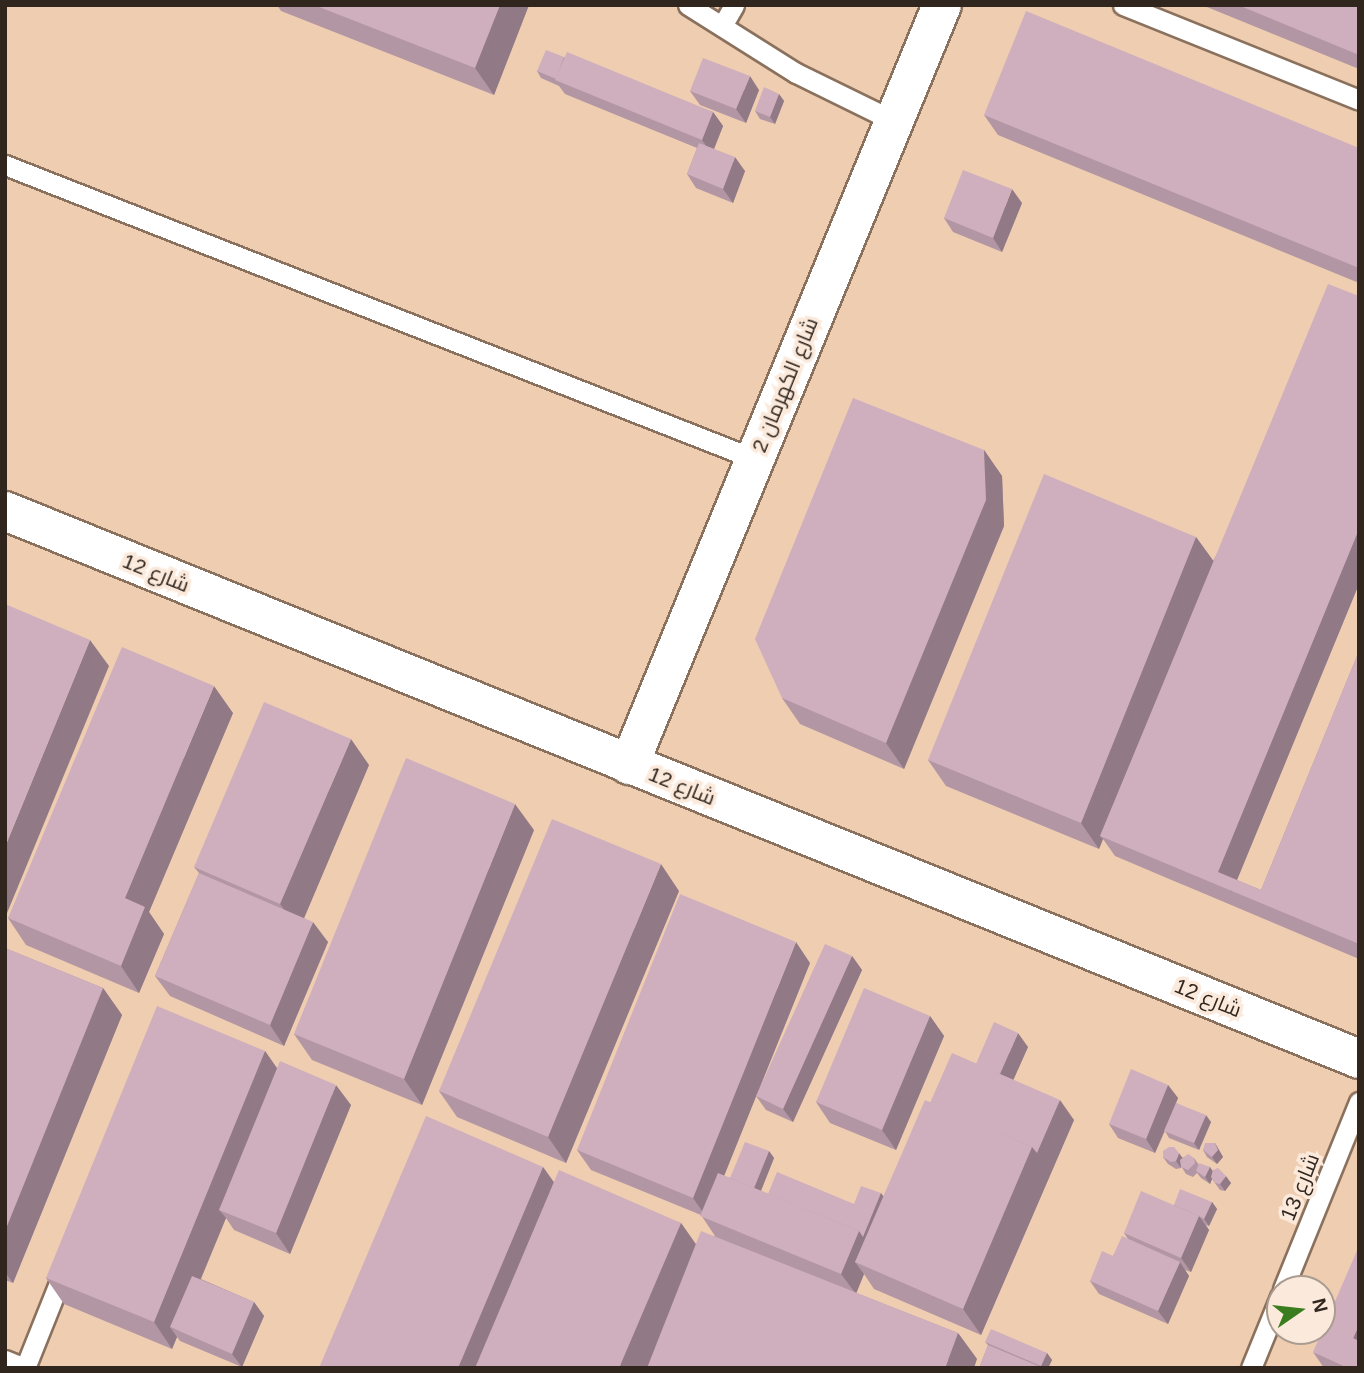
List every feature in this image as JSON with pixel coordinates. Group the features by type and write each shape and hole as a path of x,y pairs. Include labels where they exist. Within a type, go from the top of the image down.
{"street":[{"name":"شارع الكهرمان 2","path":"629,765 942,5"},
{"name":"شارع 12","path":"5,512 1359,1059"}],"lane":[{"path":"688,5 796,73 894,121"},
{"path":"722,26 734,5"},
{"path":"1123,5 1359,100"},
{"path":"5,165 755,459"},
{"name":"شارع 13","path":"1289,1275 1359,1102"},
{"path":"5,1360 25,1368 72,1250"},
{"path":"1251,1368 1266,1331"}],"shaded area":[{"path":"5,5 1359,5 1359,1368 5,1368"}],"building":[{"path":"314,5 500,5 475,68"},
{"path":"1238,5 1359,5 1359,55"},
{"path":"1026,11 1359,148 1359,268 984,115"},
{"path":"546,50 564,57 556,79 537,71"},
{"path":"567,52 713,112 702,140 555,80"},
{"path":"703,58 750,76 736,109 690,91"},
{"path":"764,87 779,94 770,117 755,111"},
{"path":"699,143 735,157 723,189 687,174"},
{"path":"963,170 1012,189 993,238 944,218"},
{"path":"1328,284 1359,296 1359,529 1218,872 1261,890 1359,651 1359,944 1100,836"},
{"path":"853,398 984,450 986,500 886,743 782,698 755,639"},
{"path":"1044,474 1196,537 1081,823 928,760"},
{"path":"5,604 90,640 5,847"},
{"path":"122,647 214,686 125,898 145,907 121,966 8,918"},
{"path":"264,702 351,739 280,904 194,867"},
{"path":"406,758 515,804 404,1079 294,1034"},
{"path":"552,819 661,864 548,1137 439,1091"},
{"path":"199,873 313,922 270,1025 155,976"},
{"path":"680,894 796,942 693,1198 577,1150"},
{"path":"825,944 852,956 783,1109 756,1096"},
{"path":"5,948 103,988 5,1231"},
{"path":"864,988 930,1016 882,1130 816,1102"},
{"path":"157,1006 265,1051 154,1322 46,1278"},
{"path":"994,1022 1018,1033 1000,1074 976,1064"},
{"path":"952,1053 1060,1100 1037,1153 1032,1147 930,1103"},
{"path":"280,1061 336,1085 276,1233 219,1210"},
{"path":"1131,1069 1168,1085 1146,1139 1109,1124"},
{"path":"925,1100 1032,1147 963,1309 855,1262"},
{"path":"1176,1103 1206,1115 1194,1143 1164,1131"},
{"path":"426,1116 543,1167 458,1368 319,1368"},
{"path":"745,1142 769,1151 754,1188 730,1178"},
{"path":"1205,1143 1215,1143 1218,1150 1212,1157 1203,1150"},
{"path":"1174,1147 1179,1153 1176,1161 1171,1162 1163,1157 1163,1151"},
{"path":"1188,1154 1194,1158 1195,1163 1188,1170 1181,1167 1180,1160"},
{"path":"1199,1163 1210,1167 1205,1177 1196,1171"},
{"path":"1218,1168 1226,1176 1220,1184 1215,1183 1211,1177 1213,1170"},
{"path":"559,1170 681,1223 619,1368 475,1368"},
{"path":"777,1172 854,1204 861,1186 881,1193 863,1237 859,1231 768,1194"},
{"path":"718,1173 859,1231 841,1274 700,1216"},
{"path":"1180,1189 1212,1202 1204,1219 1174,1205"},
{"path":"1141,1191 1199,1216 1181,1258 1124,1233"},
{"path":"701,1231 958,1333 945,1368 647,1368"},
{"path":"1122,1236 1180,1262 1158,1311 1090,1281 1102,1251 1113,1256"},
{"path":"1359,1246 1359,1325 1353,1338 1359,1341 1359,1368 1348,1368 1313,1352 1316,1345 1336,1345 1336,1299"},
{"path":"192,1276 254,1302 232,1354 170,1327"},
{"path":"991,1329 1047,1353 1041,1366 985,1342"},
{"path":"988,1345 1043,1368 979,1368"}]}
